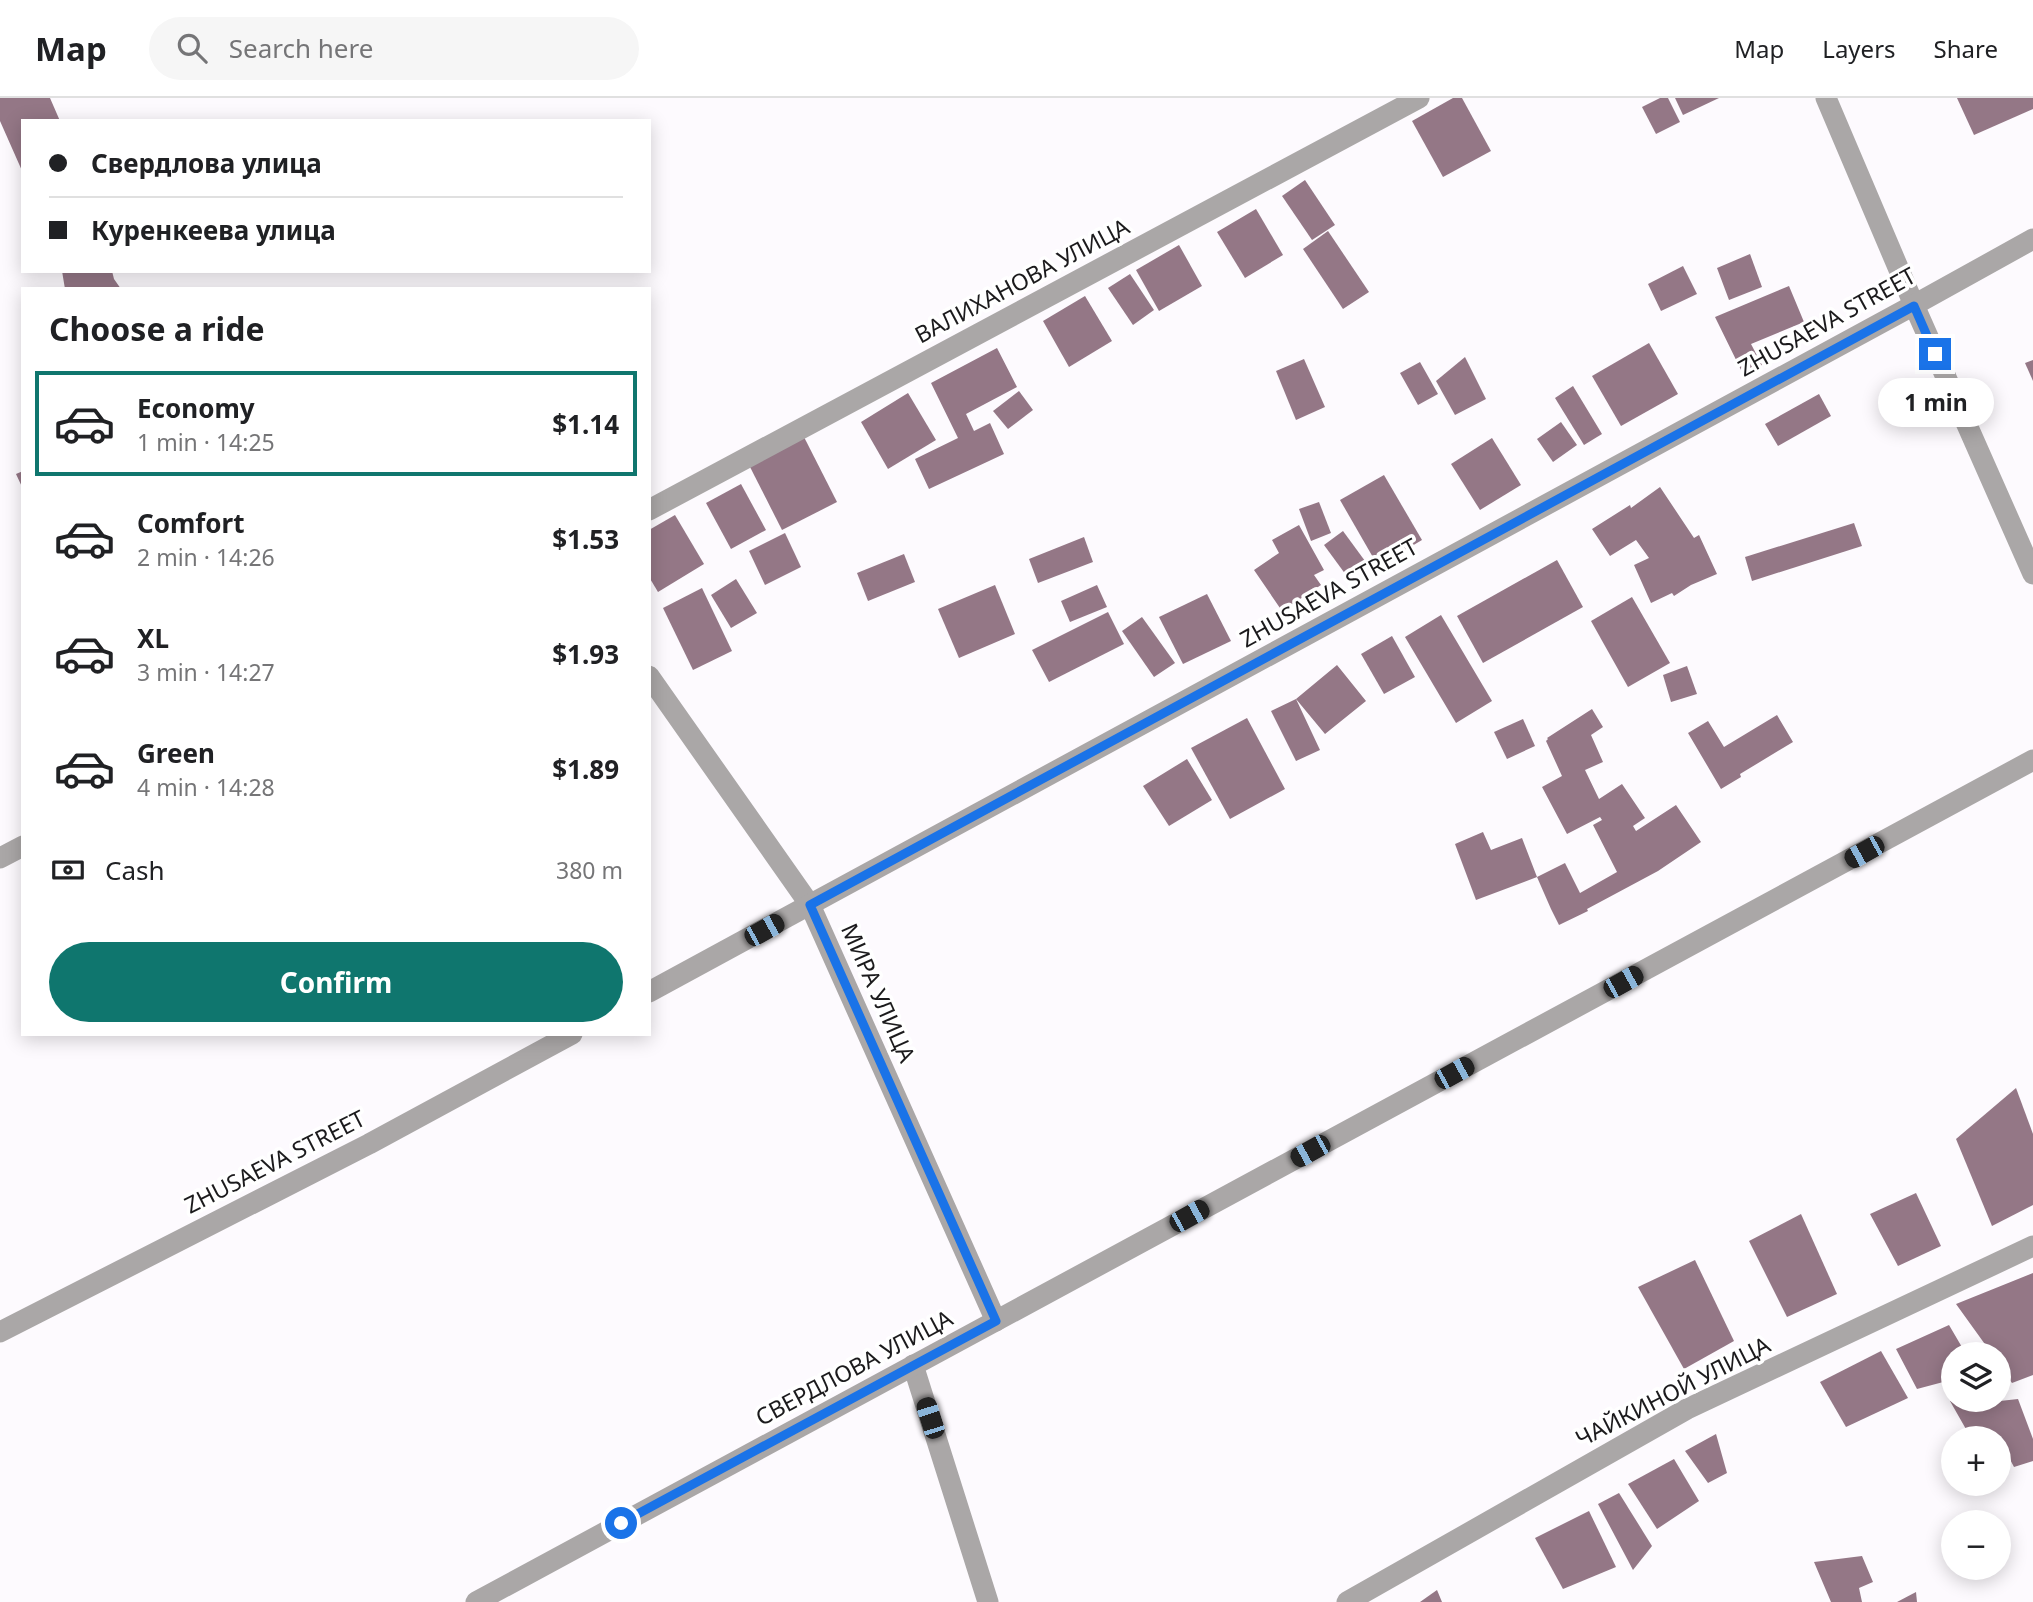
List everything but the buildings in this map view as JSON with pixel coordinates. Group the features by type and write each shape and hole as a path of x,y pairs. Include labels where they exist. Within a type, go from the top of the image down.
{"street":[{"name":"ВАЛИХАНОВА УЛИЦА","path":"651,509 1419,98"},
{"path":"1826,98 2033,575"},
{"name":"ZHUSAEVA STREET","path":"651,991 2033,239"},
{"name":"МИРА УЛИЦА","path":"651,679 810,905 996,1321"},
{"name":"СВЕРДЛОВА УЛИЦА","path":"475,1602 2033,760"},
{"path":"0,858 21,847"},
{"name":"ZHUSAEVA STREET","path":"0,1332 369,1144 568,1036"},
{"name":"ЧАЙКИНОЙ УЛИЦА","path":"1347,1602 1688,1409 2033,1246"},
{"path":"914,1366 988,1602"}],"route":[{"path":"621,1523 996,1321 810,905 1914,306 1935,354"}]}
